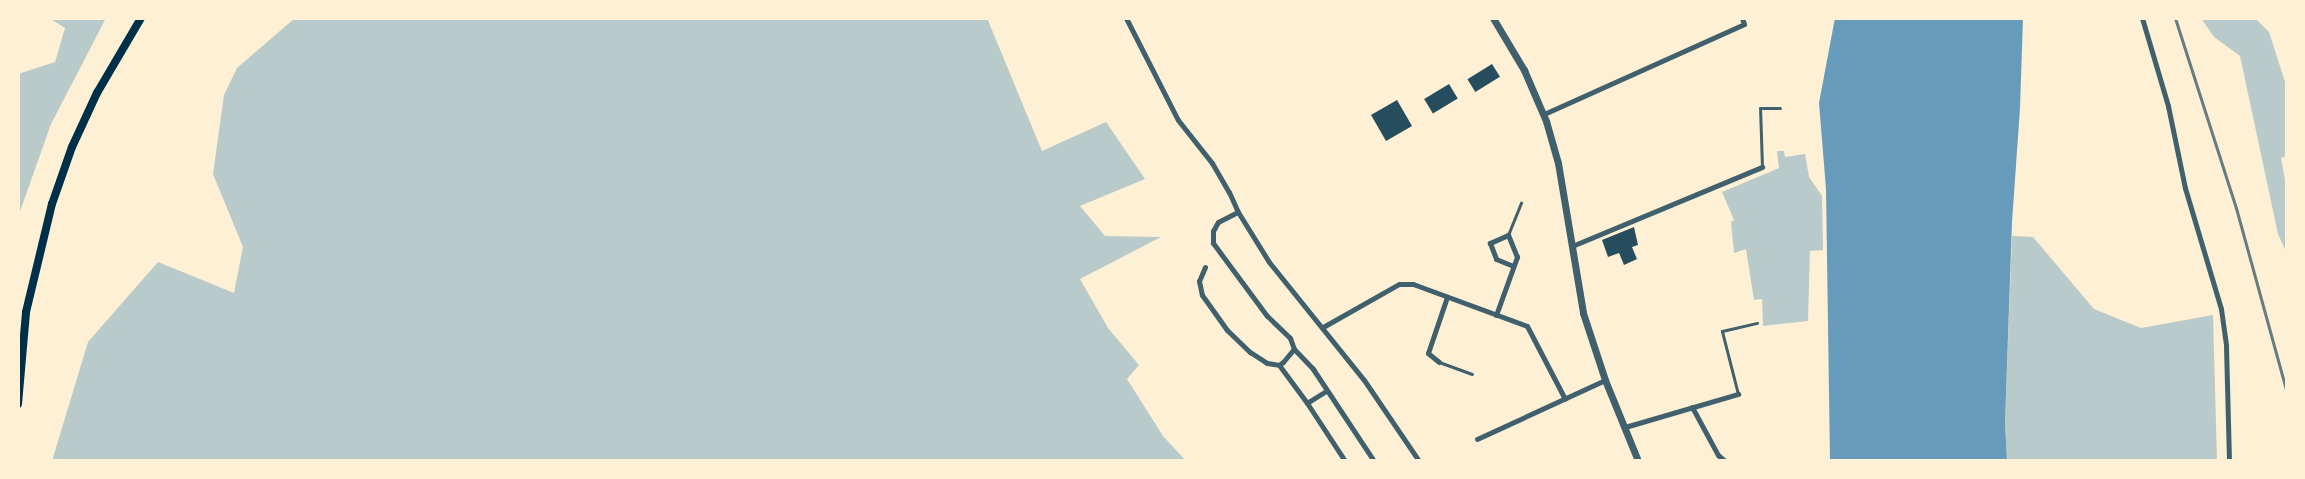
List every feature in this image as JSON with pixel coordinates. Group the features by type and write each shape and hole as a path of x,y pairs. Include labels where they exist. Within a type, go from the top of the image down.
{"main road":[{"path":"18,404 26,312 52,204 72,147 98,93 141,18"}],"street":[{"path":"1126,18 1157,84 1178,120 1212,163 1238,212 1269,262 1364,380 1419,461"},
{"path":"1493,18 1524,70 1544,114 1558,163 1583,313 1605,380 1638,461"},
{"path":"1544,114 1744,24 1742,18"},
{"path":"2142,18 2168,106 2185,188 2221,309 2226,346 2229,461"},
{"path":"1572,246 1762,167"},
{"path":"1238,212 1218,222 1213,231 1213,243 1268,316 1290,338 1294,349 1313,369 1374,461"},
{"path":"1496,315 1513,266 1516,257 1508,235 1490,243 1496,259 1513,266"},
{"path":"1205,267 1199,281 1202,296 1227,330 1250,352 1267,363 1279,365 1345,461"},
{"path":"1323,327 1399,284 1413,284 1527,326 1564,399"},
{"path":"1439,362 1428,353 1447,297"},
{"path":"1279,365 1294,349"},
{"path":"1477,439 1605,380"},
{"path":"1307,403 1326,391"},
{"path":"1625,427 1738,394"},
{"path":"1692,407 1718,455 1725,461"}],"lane":[{"path":"1762,167 1760,108 1780,108"},
{"path":"1508,235 1521,202"},
{"path":"1738,394 1722,331 1757,322"},
{"path":"1439,362 1473,374"}],"shaded area":[{"path":"49,18 106,18 51,124 18,217 18,74 55,62 65,28"},
{"path":"295,18 987,18 1042,151 1106,122 1145,179 1080,206 1105,236 1161,237 1080,279 1108,328 1139,365 1127,379 1163,436 1186,461 52,461 88,342 158,262 234,293 243,247 213,174 224,95 237,68"},
{"path":"2201,18 2255,18 2269,32 2287,88 2287,156 2281,158 2287,191 2287,254 2278,234 2240,56 2214,37"},
{"path":"1777,151 1784,151 1785,157 1805,154 1809,177 1822,196 1823,250 1810,251 1808,321 1763,326 1762,299 1754,300 1746,249 1734,253 1731,222 1734,220 1722,192 1779,168"},
{"path":"2012,236 2033,237 2094,309 2141,328 2213,315 2217,461 2007,461 2005,423"}],"water":[{"path":"1835,18 2023,18 2020,108 2012,222 2005,423 2007,461 1830,461 1826,189 1819,103"}],"building":[{"path":"1492,64 1500,77 1475,92 1467,79"},
{"path":"1449,84 1458,99 1433,114 1424,99"},
{"path":"1397,100 1412,126 1386,141 1371,115"},
{"path":"1634,227 1638,245 1632,247 1637,259 1624,265 1619,253 1608,257 1602,240"}],"railway":[{"path":"2175,18 2236,208 2287,393"}]}
